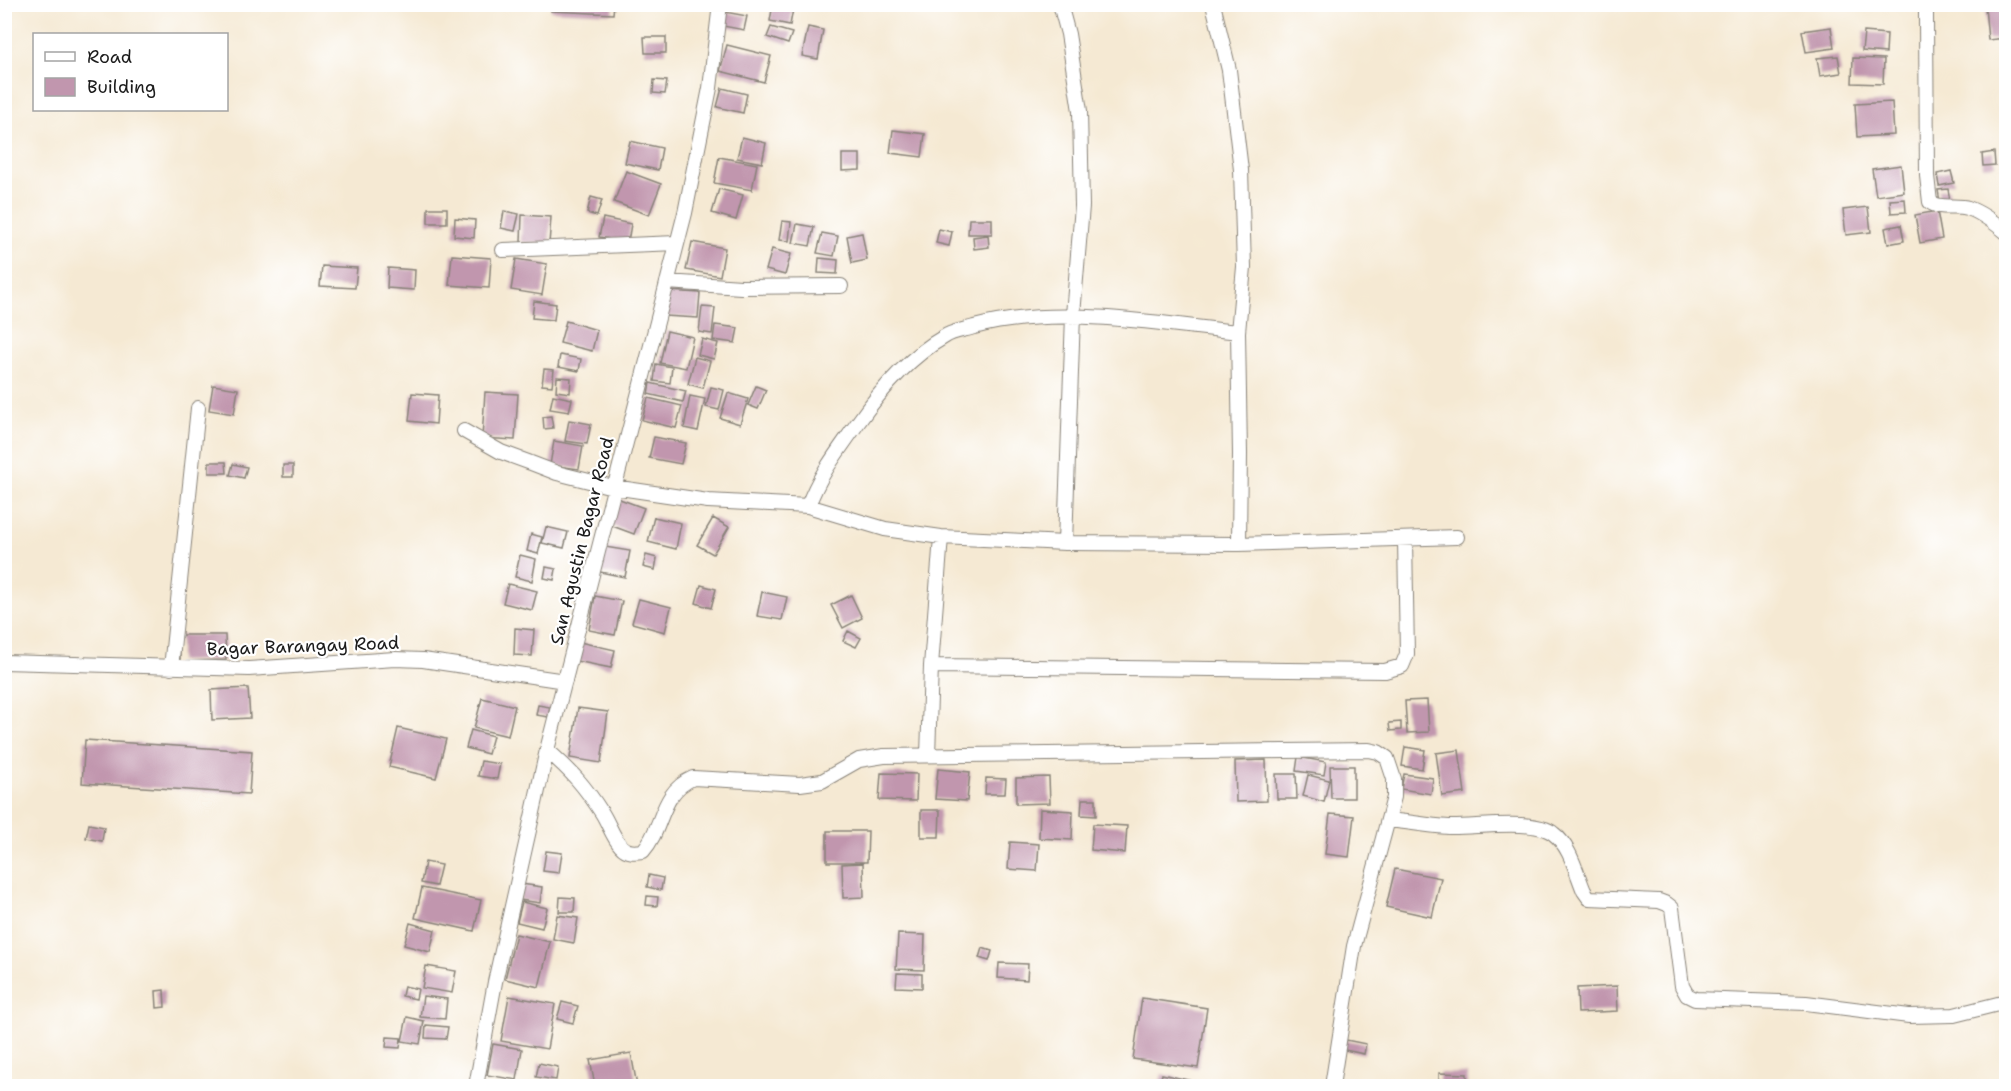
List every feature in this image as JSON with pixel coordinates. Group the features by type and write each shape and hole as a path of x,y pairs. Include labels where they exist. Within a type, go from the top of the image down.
{"street":[{"name":"San Agustin Bagar Road","path":"476,1086 495,982 547,750 677,243 710,88 720,4"},
{"path":"1060,4 1068,34 1080,111 1082,206 1073,315 1065,543"},
{"path":"1213,4 1230,70 1241,170 1244,267 1238,332 1239,544"},
{"path":"1929,4 1926,17 1927,176 1930,202 1934,206 1967,207 2007,232"},
{"path":"503,250 677,243"},
{"path":"668,282 741,287 841,286"},
{"path":"808,506 821,476 880,394 921,353 946,335 989,323 1073,315 1238,332"},
{"path":"171,668 198,408"},
{"path":"464,431 501,452 557,473 613,487 708,501 808,506 885,530 941,537 1065,543 1239,544 1457,537"},
{"path":"928,755 931,666 941,537"},
{"path":"931,666 1385,671 1402,666 1407,654 1405,539"},
{"name":"Bagar Barangay Road","path":"4,662 249,669 395,659 423,660 565,681"},
{"path":"547,750 581,782 620,845 625,850 633,852 643,851 650,843 671,795 683,782 693,778 800,784 822,781 859,760 871,757 1369,750 1378,752 1387,758 1392,768 1394,797 1354,946 1332,1086"},
{"path":"1389,820 1447,827 1526,825 1544,828 1553,833 1563,842 1589,898 1659,901 1672,908 1682,986 1687,995 1695,999 1806,1003 1909,1016 1954,1015 2007,1002"}],"building":[{"path":"551,4 614,4 613,14 551,11"},
{"path":"773,4 794,4 790,25 770,21"},
{"path":"2004,4 2006,7 2006,38 1988,40 1985,7"},
{"path":"725,12 747,16 744,30 723,26"},
{"path":"771,27 792,33 788,44 767,37"},
{"path":"808,27 823,30 818,59 802,56"},
{"path":"1831,27 1834,48 1806,52 1802,31"},
{"path":"1864,32 1887,34 1886,53 1862,51"},
{"path":"644,37 666,37 666,53 645,53"},
{"path":"727,45 771,56 764,82 720,71"},
{"path":"1838,56 1841,73 1820,76 1817,58"},
{"path":"1853,58 1884,59 1883,84 1852,83"},
{"path":"654,80 667,81 665,94 653,93"},
{"path":"722,88 747,94 743,113 717,107"},
{"path":"1892,102 1894,135 1857,137 1855,104"},
{"path":"893,130 925,134 922,157 890,153"},
{"path":"742,137 766,143 762,163 737,158"},
{"path":"630,141 662,148 658,170 625,163"},
{"path":"1994,152 1995,165 1983,166 1982,154"},
{"path":"842,154 860,154 860,170 842,171"},
{"path":"719,157 757,164 752,190 714,183"},
{"path":"1901,165 1904,192 1876,196 1872,169"},
{"path":"626,171 661,184 649,215 614,202"},
{"path":"1951,171 1954,183 1939,186 1937,174"},
{"path":"719,189 743,195 736,220 712,213"},
{"path":"1948,189 1950,201 1940,202 1938,190"},
{"path":"591,197 602,200 597,216 587,213"},
{"path":"1905,199 1906,212 1891,213 1890,200"},
{"path":"1868,207 1871,232 1846,235 1843,210"},
{"path":"428,208 447,208 447,223 428,223"},
{"path":"504,211 519,214 515,231 501,228"},
{"path":"1937,211 1942,239 1920,243 1915,215"},
{"path":"522,215 551,217 549,244 521,242"},
{"path":"455,218 475,220 474,238 454,236"},
{"path":"603,218 631,224 628,242 599,237"},
{"path":"969,219 992,219 992,234 968,234"},
{"path":"782,221 791,222 789,241 779,240"},
{"path":"797,224 814,227 810,246 793,243"},
{"path":"1901,225 1904,241 1888,244 1885,228"},
{"path":"939,229 952,232 949,246 936,243"},
{"path":"822,233 838,236 834,256 817,253"},
{"path":"862,233 867,260 852,263 847,236"},
{"path":"988,235 989,247 974,249 973,237"},
{"path":"692,242 725,248 720,276 686,270"},
{"path":"772,249 791,254 785,275 766,270"},
{"path":"452,255 491,258 489,288 449,285"},
{"path":"819,258 838,260 837,274 818,273"},
{"path":"516,259 547,264 542,295 511,290"},
{"path":"322,266 357,268 355,288 320,286"},
{"path":"388,268 415,270 414,290 387,288"},
{"path":"667,291 700,293 698,318 665,316"},
{"path":"534,301 556,304 554,320 532,318"},
{"path":"702,307 715,308 712,334 699,332"},
{"path":"566,321 597,330 592,351 560,343"},
{"path":"715,325 738,328 735,343 713,340"},
{"path":"667,331 693,337 686,368 660,363"},
{"path":"702,339 718,343 714,359 698,355"},
{"path":"560,355 581,359 579,371 558,367"},
{"path":"695,357 710,361 703,388 688,384"},
{"path":"656,364 672,367 670,383 654,381"},
{"path":"544,369 554,370 552,386 542,385"},
{"path":"557,377 571,378 570,393 556,391"},
{"path":"650,383 686,391 683,402 648,394"},
{"path":"213,385 238,389 234,414 209,410"},
{"path":"756,386 766,390 758,409 748,405"},
{"path":"711,387 724,390 719,410 706,407"},
{"path":"485,392 518,394 515,440 482,438"},
{"path":"412,393 438,395 436,424 409,421"},
{"path":"728,393 748,399 740,424 720,418"},
{"path":"553,395 572,399 569,412 550,409"},
{"path":"690,396 705,399 698,431 684,428"},
{"path":"648,398 682,406 676,428 642,420"},
{"path":"551,416 553,428 544,429 543,417"},
{"path":"569,420 591,424 587,444 565,441"},
{"path":"654,437 686,443 681,464 649,458"},
{"path":"554,441 583,446 579,469 550,465"},
{"path":"209,462 226,462 227,473 209,473"},
{"path":"233,464 247,467 244,478 230,475"},
{"path":"283,465 293,465 293,477 283,477"},
{"path":"617,498 644,508 634,534 607,524"},
{"path":"654,517 681,523 676,549 648,542"},
{"path":"713,518 729,527 713,554 697,545"},
{"path":"546,527 568,532 564,548 542,543"},
{"path":"531,534 542,537 538,554 527,551"},
{"path":"599,546 630,551 625,577 595,571"},
{"path":"520,555 536,559 532,581 515,577"},
{"path":"646,555 657,558 655,570 643,567"},
{"path":"546,567 556,569 554,580 544,578"},
{"path":"508,584 537,591 532,610 503,603"},
{"path":"701,585 716,589 711,608 696,603"},
{"path":"762,592 787,597 782,620 757,616"},
{"path":"851,595 862,618 843,628 831,605"},
{"path":"595,596 622,601 615,635 589,630"},
{"path":"639,599 671,607 665,632 632,623"},
{"path":"515,628 534,630 532,656 514,655"},
{"path":"848,631 861,638 856,647 843,641"},
{"path":"180,635 225,635 226,660 180,661"},
{"path":"575,641 615,650 611,668 571,660"},
{"path":"248,688 250,718 212,720 211,690"},
{"path":"482,698 515,706 508,736 474,728"},
{"path":"1427,700 1429,732 1407,733 1405,701"},
{"path":"538,705 550,707 548,717 536,715"},
{"path":"578,708 608,712 601,763 570,758"},
{"path":"1401,722 1401,730 1390,731 1389,723"},
{"path":"398,728 446,739 436,778 389,767"},
{"path":"471,730 493,736 488,754 466,748"},
{"path":"85,740 252,751 249,794 82,783"},
{"path":"1405,747 1425,750 1422,769 1402,766"},
{"path":"1459,750 1465,793 1442,796 1436,753"},
{"path":"1298,757 1326,762 1324,775 1296,771"},
{"path":"1266,760 1267,801 1236,802 1235,761"},
{"path":"481,761 500,764 497,779 478,776"},
{"path":"1330,766 1354,766 1354,798 1331,798"},
{"path":"938,769 970,772 967,801 935,799"},
{"path":"881,773 917,774 916,801 879,800"},
{"path":"1276,774 1296,774 1297,799 1277,799"},
{"path":"1404,774 1433,778 1431,794 1401,789"},
{"path":"1308,775 1329,780 1324,802 1303,796"},
{"path":"1049,777 1050,803 1016,804 1016,778"},
{"path":"986,778 1006,779 1005,794 985,794"},
{"path":"1082,799 1096,799 1096,816 1081,815"},
{"path":"1040,809 1073,811 1072,840 1039,838"},
{"path":"921,810 940,810 939,837 921,837"},
{"path":"1330,814 1354,816 1349,857 1325,854"},
{"path":"89,824 104,827 102,841 86,838"},
{"path":"1093,824 1127,826 1125,853 1091,850"},
{"path":"827,831 868,831 867,862 827,862"},
{"path":"1010,842 1039,844 1037,871 1008,869"},
{"path":"546,851 562,853 559,873 543,871"},
{"path":"425,862 441,865 436,886 421,883"},
{"path":"863,863 864,897 843,898 842,864"},
{"path":"1395,869 1441,878 1432,917 1386,907"},
{"path":"649,875 663,878 661,890 647,887"},
{"path":"521,884 542,887 540,903 520,900"},
{"path":"422,888 481,900 474,931 415,918"},
{"path":"647,896 658,897 657,906 646,905"},
{"path":"560,897 575,898 574,912 559,912"},
{"path":"522,902 547,908 542,928 517,922"},
{"path":"557,915 578,918 574,943 553,939"},
{"path":"410,923 435,930 430,952 404,945"},
{"path":"516,934 550,942 539,987 505,979"},
{"path":"898,934 925,935 924,970 896,969"},
{"path":"982,948 992,951 989,961 979,958"},
{"path":"999,963 1028,964 1027,980 998,978"},
{"path":"426,966 456,971 452,993 422,988"},
{"path":"897,973 922,974 922,988 896,987"},
{"path":"404,986 418,989 416,999 402,996"},
{"path":"1617,986 1618,1011 1578,1013 1577,988"},
{"path":"164,990 165,1007 157,1008 156,991"},
{"path":"423,996 447,999 445,1019 420,1017"},
{"path":"509,996 555,1004 547,1049 501,1041"},
{"path":"1142,998 1207,1008 1198,1068 1133,1059"},
{"path":"562,1002 578,1006 573,1023 557,1019"},
{"path":"407,1017 424,1021 420,1044 402,1041"},
{"path":"426,1025 448,1027 446,1039 425,1038"},
{"path":"387,1037 401,1038 400,1048 386,1047"},
{"path":"1341,1039 1366,1044 1364,1054 1340,1049"},
{"path":"493,1044 522,1049 517,1080 487,1075"},
{"path":"631,1053 637,1086 595,1086 590,1060"},
{"path":"539,1063 558,1067 556,1080 536,1077"},
{"path":"1439,1073 1467,1074 1467,1086 1439,1086"},
{"path":"1162,1074 1192,1081 1190,1086 1159,1086"}]}
